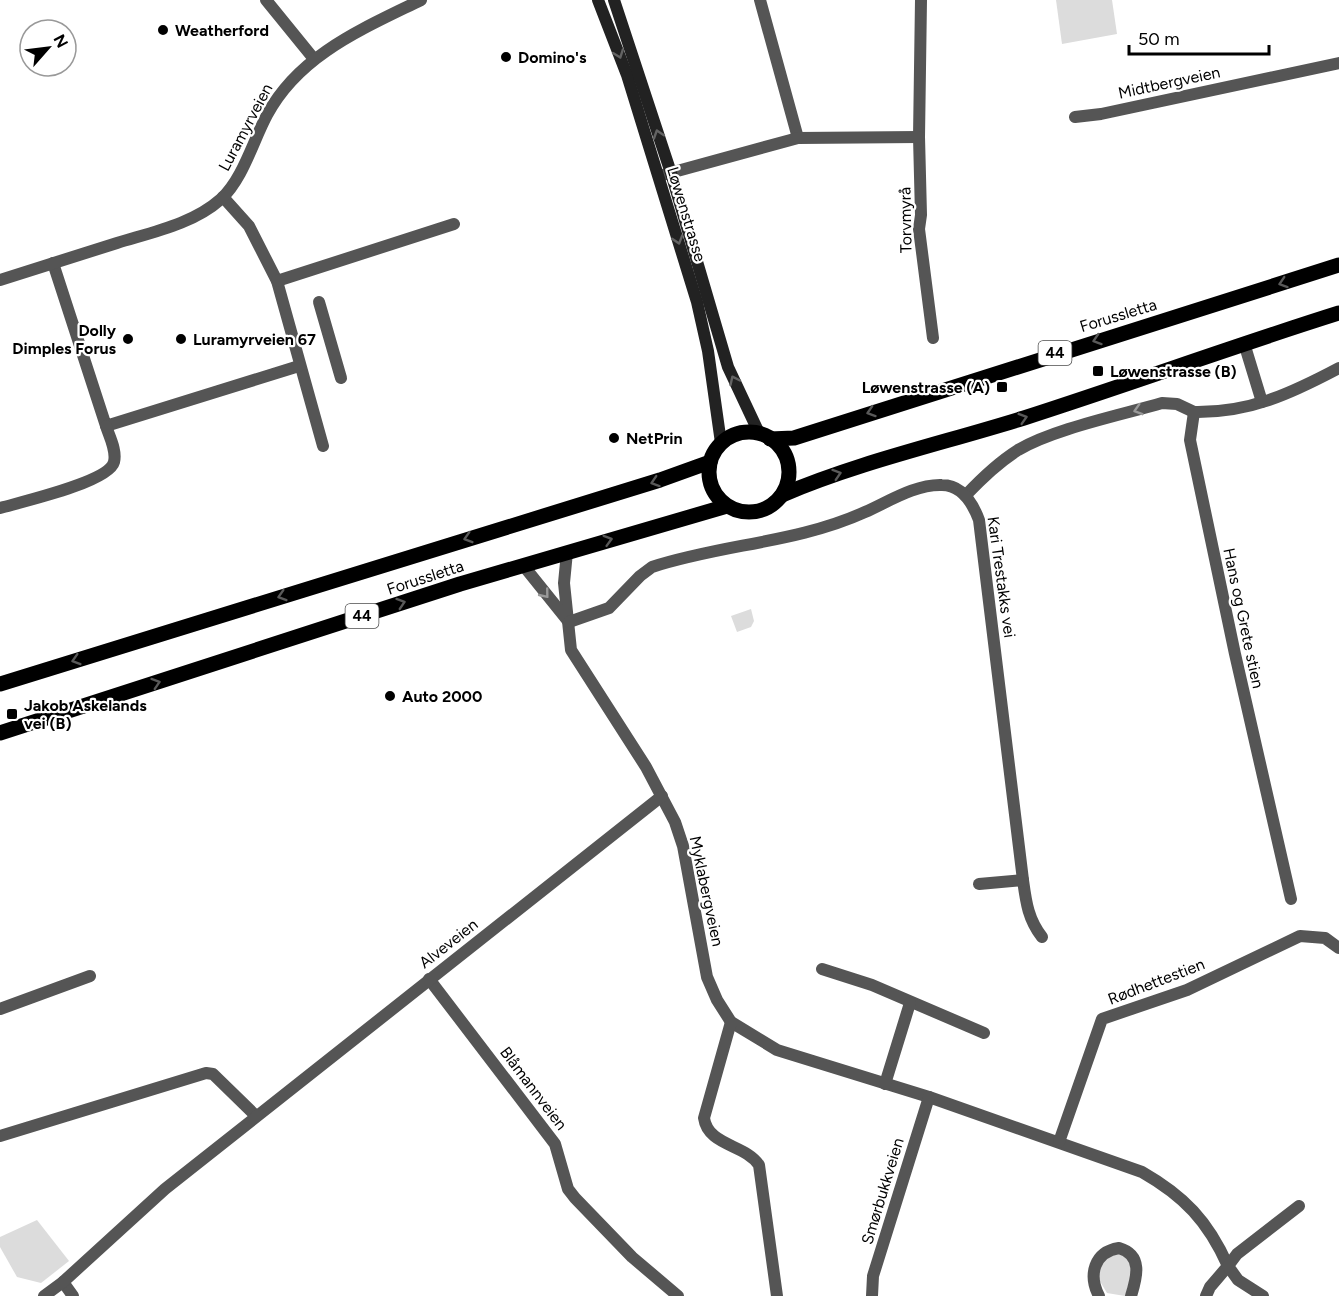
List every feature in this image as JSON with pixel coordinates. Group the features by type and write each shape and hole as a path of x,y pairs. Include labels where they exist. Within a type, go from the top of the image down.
{"main road":[{"name":"Løwenstrasse","path":"598,0 665,175 708,351 721,443"},
{"name":"Løwenstrasse","path":"614,0 665,175 728,368 765,436"},
{"name":"Forussletta","path":"765,436 794,438 1339,265"},
{"name":"44","path":"726,506 738,511 763,510 782,495 843,472 1161,374 1244,343 1339,313"},
{"name":"44","path":"721,443 739,434 765,436"},
{"path":"765,436 780,447 788,465 787,484 782,495"},
{"path":"721,443 710,462 711,486 726,506"},
{"name":"Forussletta","path":"0,684 660,480 710,462"},
{"name":"Forussletta","path":"0,733 523,565 726,506"}],"street":[{"path":"266,0 314,59"},
{"name":"Luramyrveien","path":"0,280 195,217 223,197 234,183 280,93 292,77 314,59 421,0"},
{"path":"760,0 798,138"},
{"name":"Torvmyrå","path":"921,0 919,229 933,338"},
{"name":"Midtbergveien","path":"1075,117 1101,114 1339,63"},
{"path":"665,175 798,138 919,136"},
{"name":"Luramyrveien","path":"223,197 249,226 277,281 323,446"},
{"path":"277,281 454,224"},
{"path":"0,508 90,480 110,470 114,462 114,450 53,263"},
{"path":"319,302 341,378"},
{"path":"1244,343 1262,402"},
{"path":"106,426 299,366"},
{"path":"523,565 569,622 609,608 640,576 659,564 825,529 916,489 943,484 966,495 982,478 1017,451 1038,440 1162,403 1177,404 1194,412 1225,412 1262,402 1339,368"},
{"name":"Hans og Grete stien","path":"1194,412 1190,440 1197,477 1291,899"},
{"name":"Kari Trestakks vei","path":"966,495 979,520 986,564 1028,912 1033,926 1042,937"},
{"name":"Myklabergveien","path":"567,552 564,583 571,650 662,796 683,846 707,977 717,1000 731,1022 777,1050 929,1097 1142,1172 1161,1183 1195,1210 1208,1226 1228,1266 1238,1280 1263,1296"},
{"name":"Alveveien","path":"44,1296 63,1282 165,1189 662,796"},
{"path":"979,884 1023,880"},
{"name":"Rødhettestien","path":"1059,1142 1102,1019 1187,990 1300,936 1325,938 1339,948"},
{"path":"822,969 872,985 984,1033"},
{"path":"0,1009 90,976"},
{"name":"Blåmannveien","path":"429,979 555,1144 561,1156 566,1182 571,1193 632,1257 678,1296"},
{"path":"885,1084 910,1003"},
{"path":"731,1022 704,1118 705,1125 710,1133 748,1154 759,1165 777,1296"},
{"path":"0,1136 206,1073 213,1074 256,1116"},
{"name":"Smørbukkveien","path":"872,1296 873,1276 929,1097"},
{"path":"1206,1296 1210,1287 1237,1254 1299,1206"},
{"path":"1099,1296 1094,1274 1095,1264 1101,1255 1119,1248 1131,1255 1137,1263 1138,1274 1131,1296"},
{"path":"63,1282 73,1296"}],"shaded area":[{"path":"1056,0 1112,0 1117,34 1062,44"},
{"path":"751,609 754,621 751,627 737,632 731,616"},
{"path":"37,1220 69,1261 41,1283 17,1277 0,1247 0,1237"},
{"path":"1119,1253 1129,1261 1131,1266 1125,1296 1107,1293 1098,1278 1102,1260"}],"place":[{"name":"Weatherford","path":"163,30"},
{"name":"Domino's","path":"506,57"},
{"name":"Dolly Dimples Forus","path":"128,339"},
{"name":"Luramyrveien 67","path":"181,339"},
{"name":"Løwenstrasse (B)","path":"1098,371"},
{"name":"Løwenstrasse (A)","path":"1002,387"},
{"name":"NetPrin","path":"614,438"},
{"name":"Auto 2000","path":"390,696"},
{"name":"Jakob Askelands vei (B)","path":"12,714"}]}
